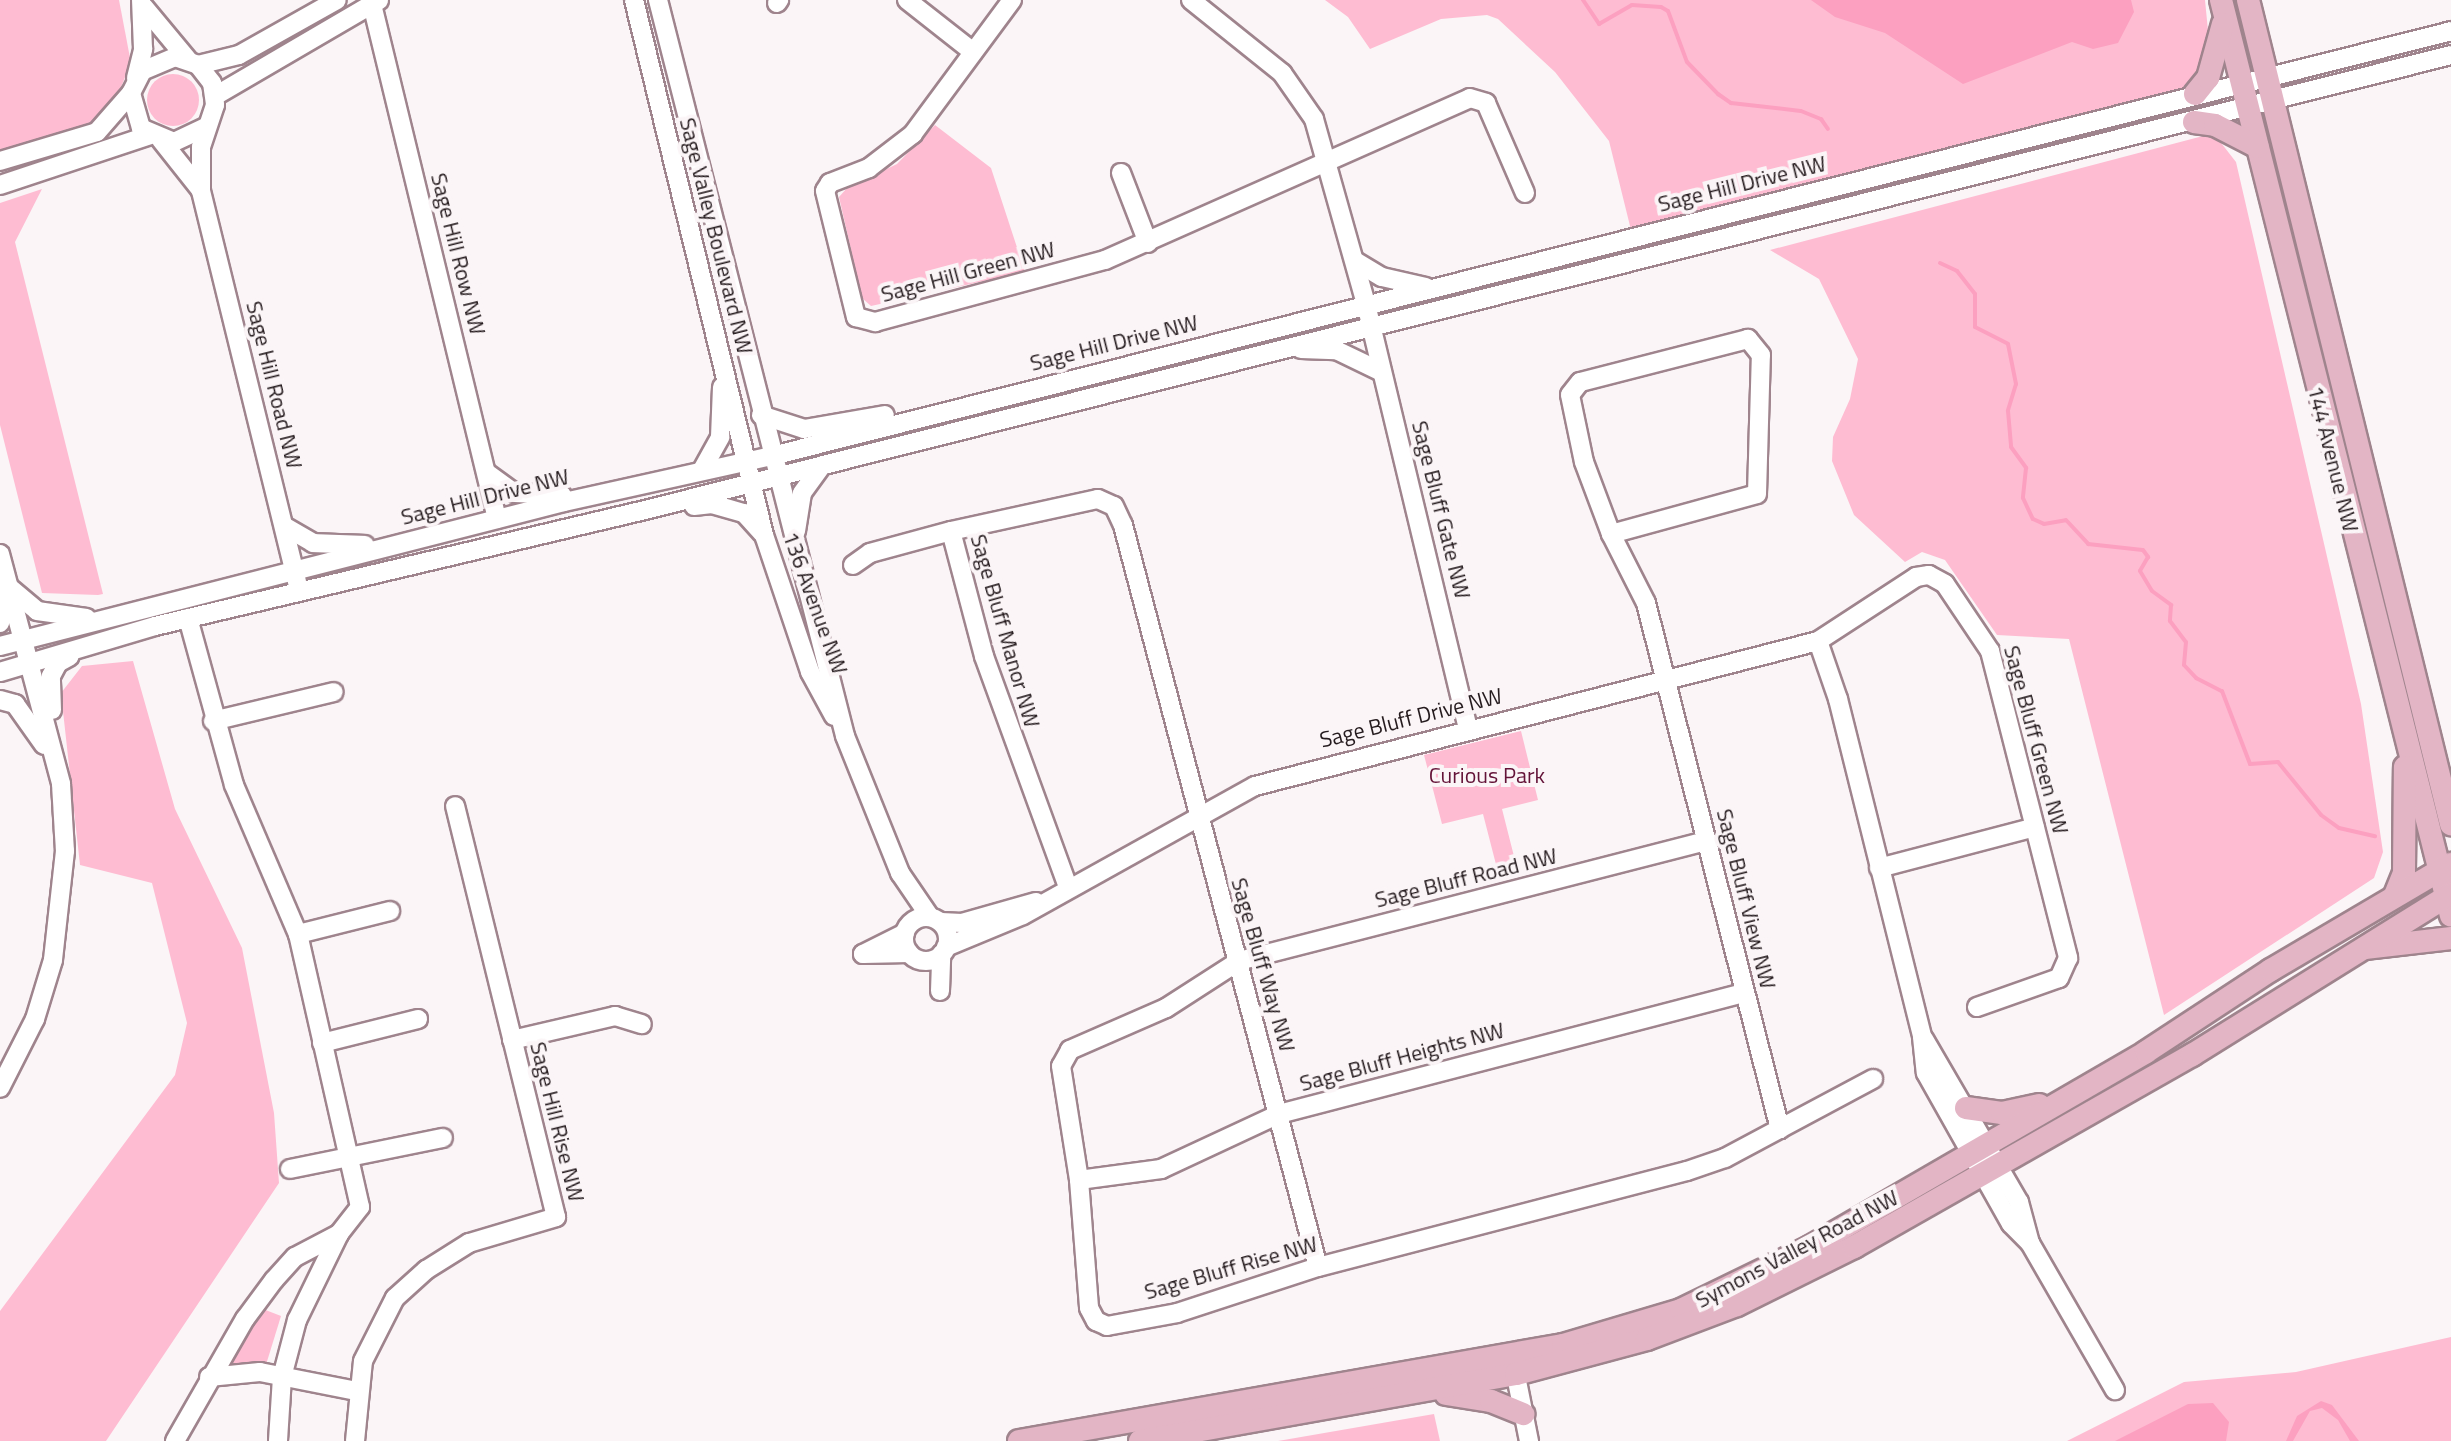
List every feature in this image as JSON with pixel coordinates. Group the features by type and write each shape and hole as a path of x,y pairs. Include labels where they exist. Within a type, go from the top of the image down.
{"main road":[{"name":"144 Avenue NW","path":"2248,0 2451,824"},
{"name":"144 Avenue NW","path":"2222,7 2406,742 2448,886"},
{"path":"2195,94 2218,52 2222,7"},
{"path":"2194,122 2215,125 2258,147"},
{"path":"2395,895 2404,873 2406,742"},
{"name":"Symons Valley Road NW","path":"1140,1441 1421,1391 1655,1320 1731,1289 2064,1100 2395,895 2448,886"},
{"name":"Symons Valley Road NW","path":"1019,1441 1514,1365 1647,1339 1737,1305 1990,1170 2224,1036 2360,949 2448,886"},
{"path":"2360,949 2451,938"},
{"path":"1966,1108 2002,1113 2064,1100"},
{"path":"1421,1391 1491,1401 1523,1414"}],"street":[{"path":"0,161 97,132 133,87 163,58 193,62 239,55 337,0"},
{"name":"Sage Valley Boulevard NW","path":"634,0 752,483"},
{"name":"Sage Valley Boulevard NW","path":"658,0 777,477"},
{"path":"907,0 973,52"},
{"name":"Sage Hill Green NW","path":"1012,0 901,145 869,168 830,183 825,191 856,317 875,322 1105,260 1148,243 1328,158 1470,98 1486,103 1525,193"},
{"name":"Sage Bluff Gate NW","path":"1191,0 1259,51 1298,91 1328,158 1468,728"},
{"path":"0,185 156,138 186,140 206,127 215,96 374,1"},
{"name":"Sage Hill Row NW","path":"374,1 497,519"},
{"path":"142,4 193,62 215,96"},
{"path":"142,4 143,49 133,87 135,117 156,138"},
{"name":"Sage Hill Drive NW","path":"0,646 497,519 772,456 2451,31"},
{"name":"Sage Hill Drive NW","path":"0,672 188,618 645,510 1270,350 2273,103 2451,55"},
{"name":"Sage Hill Road NW","path":"206,127 201,191 300,591"},
{"name":"Sage Hill Road NW","path":"156,138 201,191"},
{"path":"1121,173 1148,243"},
{"path":"1355,261 1382,277 1429,288"},
{"name":"Sage Bluff View NW","path":"1611,534 1757,494 1761,355 1748,339 1580,382 1570,395 1584,462 1611,534 1646,603 1780,1129"},
{"path":"1270,350 1336,350 1382,372"},
{"path":"702,470 720,437 722,360"},
{"path":"761,415 804,429 900,413 936,413"},
{"path":"795,538 802,493 822,465"},
{"path":"486,473 522,495 601,494 606,519"},
{"name":"136 Avenue NW","path":"777,477 845,736"},
{"name":"136 Avenue NW","path":"752,483 764,535 810,672 845,736 900,873 907,929 916,957"},
{"name":"Sage Bluff Manor NW","path":"1068,887 984,656 951,531 1098,499 1114,506 1195,816"},
{"path":"645,510 712,504 744,513 764,535"},
{"path":"284,526 305,540 325,545 392,545"},
{"path":"853,565 870,553 951,531"},
{"path":"0,554 61,784"},
{"name":"Sage Bluff Green NW","path":"1818,641 1916,577 1929,575 1945,584 1990,651 2068,958 2066,970 2059,978 1977,1007"},
{"path":"8,586 37,611 109,618"},
{"path":"0,623 8,586"},
{"path":"188,618 213,721 234,785 298,934 360,1207 339,1234 297,1320 282,1377 278,1441"},
{"path":"1818,641 1831,674 1931,1084 1978,1149 1990,1170 2011,1224 2030,1243 2115,1390"},
{"name":"Sage Bluff Drive NW","path":"1039,902 962,923 935,920 907,929 863,954 916,957 944,950 1023,915 1039,902 1255,786 1468,728 1818,641"},
{"path":"0,1088 35,1019 53,960 65,851 51,676 58,663 89,647"},
{"path":"213,721 334,692"},
{"path":"0,700 15,704 33,725 61,784"},
{"name":"Sage Hill Rise NW","path":"355,1441 357,1391 376,1326 411,1282 469,1243 556,1217 455,806"},
{"name":"Sage Bluff Way NW","path":"1195,816 1239,961 1318,1267"},
{"path":"1879,868 2035,827"},
{"name":"Sage Bluff Road NW","path":"1239,961 1706,841"},
{"name":"136 Avenue NW","path":"900,873 935,920"},
{"path":"298,934 390,911"},
{"path":"916,957 940,991 944,950 935,920"},
{"name":"Sage Bluff Rise NW","path":"1239,961 1166,1008 1070,1050 1061,1066 1079,1180 1089,1308 1096,1321 1107,1326 1177,1313 1318,1267 1687,1171 1725,1158 1873,1079"},
{"name":"Sage Bluff Heights NW","path":"1079,1180 1161,1169 1279,1114 1745,993"},
{"path":"512,1040 615,1016 642,1024"},
{"path":"322,1043 418,1019"},
{"path":"1922,1037 1966,1108 1978,1149"},
{"path":"290,1169 443,1138"},
{"path":"175,1441 245,1319 295,1257 339,1234"},
{"path":"1514,1365 1529,1441"},
{"path":"209,1377 260,1372 357,1391"}],"green space":[{"path":"0,0 119,0 131,63 114,104 95,123 0,155"},
{"path":"1325,0 2205,0 2209,41 2198,78 2183,89 1631,230 1609,141 1555,72 1498,19 1487,15 1441,19 1370,49 1348,17"},
{"path":"173,74 192,81 199,100 192,119 173,126 154,119 147,100 154,81"},
{"path":"935,125 991,168 1025,272 871,306 862,298 839,197 847,188 897,164"},
{"path":"2203,136 2218,139 2236,162 2361,704 2383,852 2374,878 2164,1015 2069,639 1997,635 1945,560 1922,552 1905,562 1854,515 1832,461 1833,437 1850,399 1858,359 1819,279 1770,250"},
{"path":"42,189 15,242 103,594 98,595 42,593 0,425 0,203"},
{"path":"133,661 175,809 242,948 274,1113 279,1183 106,1441 0,1441 0,1311 175,1075 187,1023 152,883 80,865 61,693 82,666"},
{"name":"Curious Park","path":"1521,731 1538,800 1502,809 1519,876 1500,880 1483,814 1442,824 1424,755"},
{"path":"263,1309 281,1316 265,1368 219,1371"},
{"path":"2451,1337 2451,1441 2067,1441 2184,1382 2296,1372"},
{"path":"1434,1414 1440,1441 1278,1441"}],"shaded area":[{"path":"1811,0 2131,0 2134,12 2118,43 2093,49 2072,42 1963,84 1885,33 1835,17"},
{"path":"2321,1401 2332,1405 2359,1441 2350,1441 2338,1420 2322,1408 2310,1411 2293,1441 2286,1441 2297,1416"},
{"path":"2213,1403 2229,1422 2226,1441 2115,1441 2188,1404"}],"waterway":[{"path":"1583,0 1599,24 1632,5 1661,7 1668,11 1687,62 1718,94 1731,103 1801,111 1821,119 1828,129"},
{"path":"1940,263 1957,271 1975,294 1975,327 2008,344 2016,384 2008,411 2011,447 2026,468 2023,498 2033,519 2044,524 2066,520 2088,544 2143,550 2148,557 2140,571 2152,591 2171,605 2170,621 2186,642 2184,665 2196,678 2222,691 2250,764 2278,762 2321,815 2339,828 2375,836"}]}
